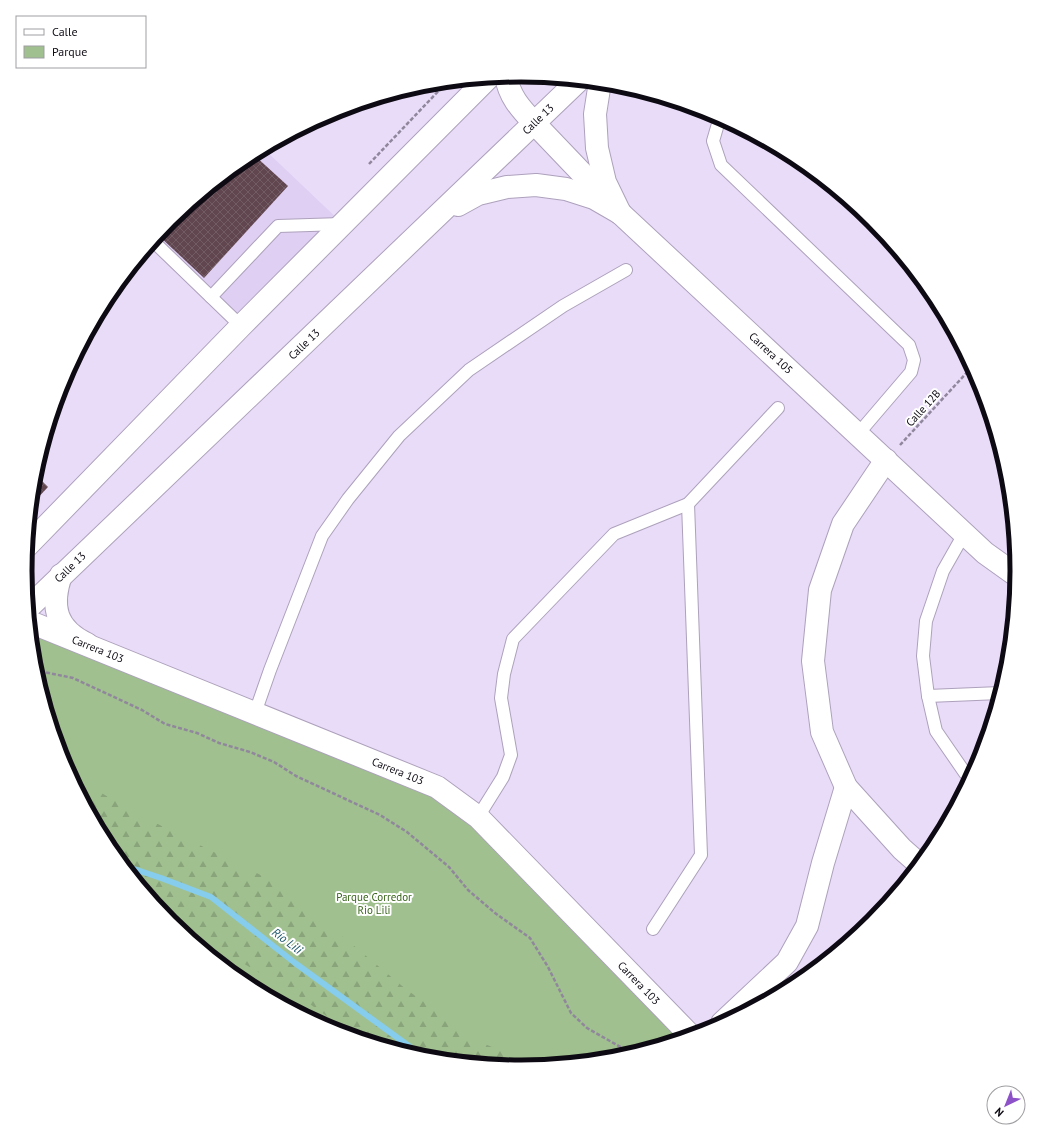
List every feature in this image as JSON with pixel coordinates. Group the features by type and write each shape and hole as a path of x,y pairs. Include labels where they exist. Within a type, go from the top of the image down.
{"street":[{"name":"Carrera 105","path":"507,82 518,106 620,213 964,534 985,553 1010,571"},
{"path":"33,540 241,326 482,84"},
{"name":"Calle 13","path":"33,603 574,85"},
{"path":"599,88 595,114 597,148 605,182 620,213"},
{"path":"438,216 478,194 507,186 536,185 566,189 594,198 620,213"},
{"path":"886,460 843,524 820,590 813,661 822,732 846,787 902,849 915,860"},
{"path":"61,575 55,599 56,612 68,632 87,644"},
{"name":"Carrera 103","path":"35,624 437,787 478,817 686,1031"},
{"path":"737,1009 787,962 807,926 822,863 846,787"}],"lane":[{"path":"718,124 713,142 721,165 909,345 914,360 911,372 858,434"},
{"path":"211,297 278,226 343,224"},
{"path":"156,244 241,326"},
{"path":"255,713 322,536 348,499 399,436 469,370 563,306 626,270"},
{"path":"478,817 503,777 510,755 501,698 504,674 513,639 614,534 688,504 778,408"},
{"path":"653,929 701,855 688,504"},
{"path":"964,534 943,571 926,621 923,656 928,696 936,731 966,774"},
{"path":"928,696 994,693"}],"path":[{"name":"Calle 12B","path":"886,460 968,371"},
{"path":"42,671 79,681 142,710 164,724 250,752 274,762 296,776 380,815 428,849 449,867 468,890 495,914 530,938 548,967 571,1013 587,1028 623,1048"}],"shaded area":[{"path":"268,153 343,224 241,326 156,244 175,225 223,183"}],"green space":[{"name":"Parque Corredor Rio Lili","path":"35,624 437,787 686,1031 648,1043 585,1055 521,1060 489,1058 426,1050 394,1043 364,1034 305,1009 276,994 223,958 175,916 153,893 114,842 82,787 58,728 41,666"},
{"path":"79,781 167,829 281,885 407,990 485,1044 522,1060 457,1055 394,1043 364,1034 336,1023 296,994 198,937 175,916 153,893 114,842"}],"building":[{"path":"258,159 288,186 204,278 162,239 199,203 223,183"},
{"path":"40,479 48,487 37,498"}],"waterway":[{"name":"Río Lili","path":"134,869 211,897 295,963 409,1046"}]}
